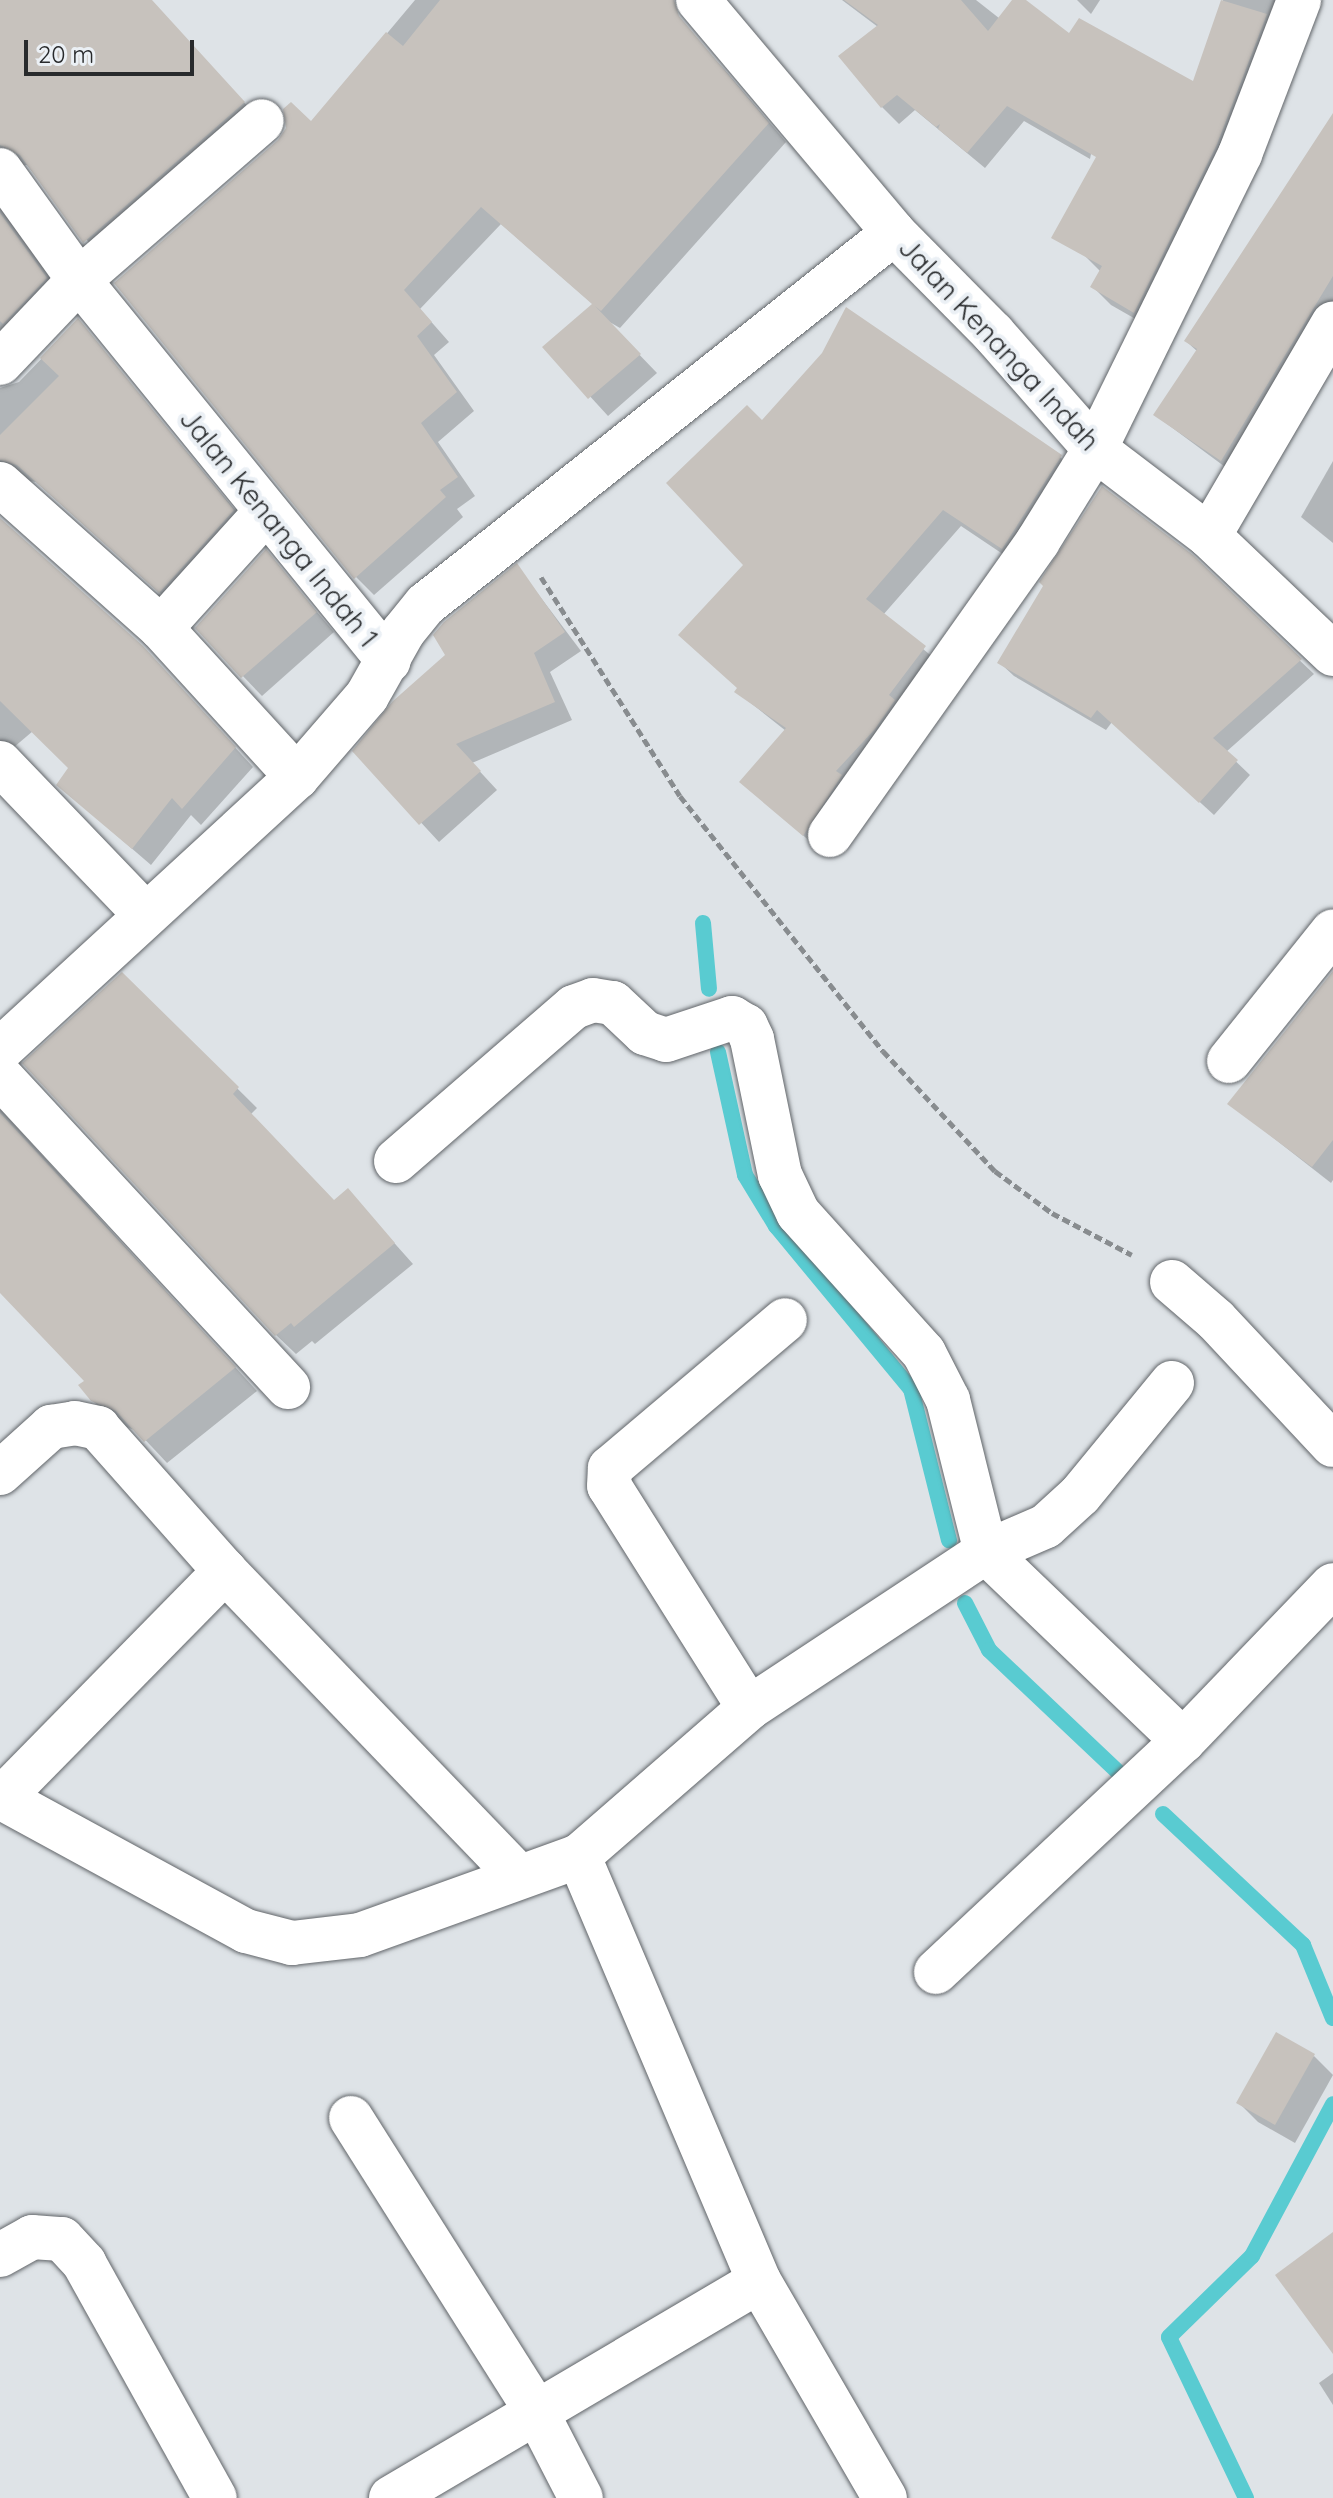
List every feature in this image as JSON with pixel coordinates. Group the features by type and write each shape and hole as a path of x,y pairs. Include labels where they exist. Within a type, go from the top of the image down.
{"street":[{"name":"Jalan Kenanga Indah","path":"698,0 894,233 993,333 1095,449 1209,536 1333,654"},
{"path":"830,835 1038,541 1095,449 1240,154 1299,0"},
{"path":"0,363 79,280 262,121"},
{"name":"Jalan Kenanga Indah 1","path":"0,170 79,280 265,513 389,661 403,632 426,604 525,522 894,233"},
{"path":"1209,536 1333,324"},
{"path":"0,484 161,628 297,777"},
{"path":"161,628 265,513"},
{"path":"0,1050 297,777 367,696 389,661"},
{"path":"0,763 145,914"},
{"path":"1229,1061 1333,931"},
{"path":"396,1161 574,1007 593,1000 613,1003 645,1033 666,1040 732,1018 746,1026 780,1175 798,1213 924,1353 948,1400 986,1552 1183,1741"},
{"path":"0,1076 288,1387"},
{"path":"1172,1282 1216,1320 1333,1445"},
{"path":"749,1708 609,1486 610,1468 785,1320"},
{"path":"225,1571 1,1797 246,1931 292,1943 360,1935 579,1856 749,1708 986,1552 1046,1526 1080,1495 1172,1383"},
{"path":"0,1473 51,1427 75,1423 98,1428 225,1571 518,1876"},
{"path":"936,1972 1183,1741 1333,1585"},
{"path":"579,1856 759,2281 885,2498"},
{"path":"351,2118 536,2411 581,2498"},
{"path":"0,2255 32,2237 62,2239 84,2263 215,2498"},
{"path":"391,2498 759,2281"}],"path":[{"path":"525,522 680,796 883,1051 995,1171 1052,1213 1172,1282"}],"building":[{"path":"0,0 152,0 245,102 83,243 20,155 0,145"},
{"path":"440,0 674,0 679,16 769,123 601,311 595,306 641,354 588,399 542,347 592,304 481,207 404,290 432,322 417,336 457,392 421,423 458,477 440,490 446,497 354,579 114,283 278,140 286,128 283,109 291,102 311,121 386,32 403,46"},
{"path":"844,0 961,0 988,31 1012,0 1026,0 1069,33 1079,18 1193,81 1221,0 1267,14 1217,144 1134,313 1090,287 1102,266 1051,238 1096,157 1007,106 967,153 938,129 940,124 936,127 897,95 881,108 838,56 878,25"},
{"path":"1333,113 1333,276 1221,461 1153,415 1197,349 1184,341"},
{"path":"0,213 47,278 3,324 0,321"},
{"path":"846,307 1062,455 1002,549 943,510 866,599 926,646 889,695 895,700 875,729 836,771 842,775 803,836 739,782 786,728 734,692 737,688 678,635 743,565 666,483 747,405 762,420 822,353"},
{"path":"78,318 234,510 159,593 17,465 0,460 0,435 59,376 40,358"},
{"path":"1102,486 1193,555 1302,659 1213,738 1238,760 1199,803 1097,710 1091,718 997,663 1043,586 1039,582"},
{"path":"0,518 143,646 236,747 182,809 172,798 132,849 56,785 68,768 0,701"},
{"path":"266,549 317,612 241,678 195,628"},
{"path":"517,563 565,632 534,653 555,702 456,744 481,771 419,825 352,751 393,701 445,655 433,635 444,622"},
{"path":"1333,971 1333,1140 1312,1167 1227,1104"},
{"path":"122,972 239,1087 233,1094 334,1200 348,1188 395,1243 294,1327 291,1323 275,1336 22,1063"},
{"path":"0,1113 236,1367 144,1442 116,1411 91,1401 78,1385 84,1381 0,1293"},
{"path":"1276,2032 1315,2054 1275,2125 1236,2103"},
{"path":"1333,2232 1333,2354 1275,2275"}],"waterway":[{"path":"703,923 709,989"},
{"path":"718,1052 745,1175 776,1226 911,1389 949,1540"},
{"path":"965,1603 989,1650 1118,1772"},
{"path":"1163,1814 1303,1945 1333,2018"},
{"path":"1246,2498 1169,2337 1252,2256 1333,2104"}]}
